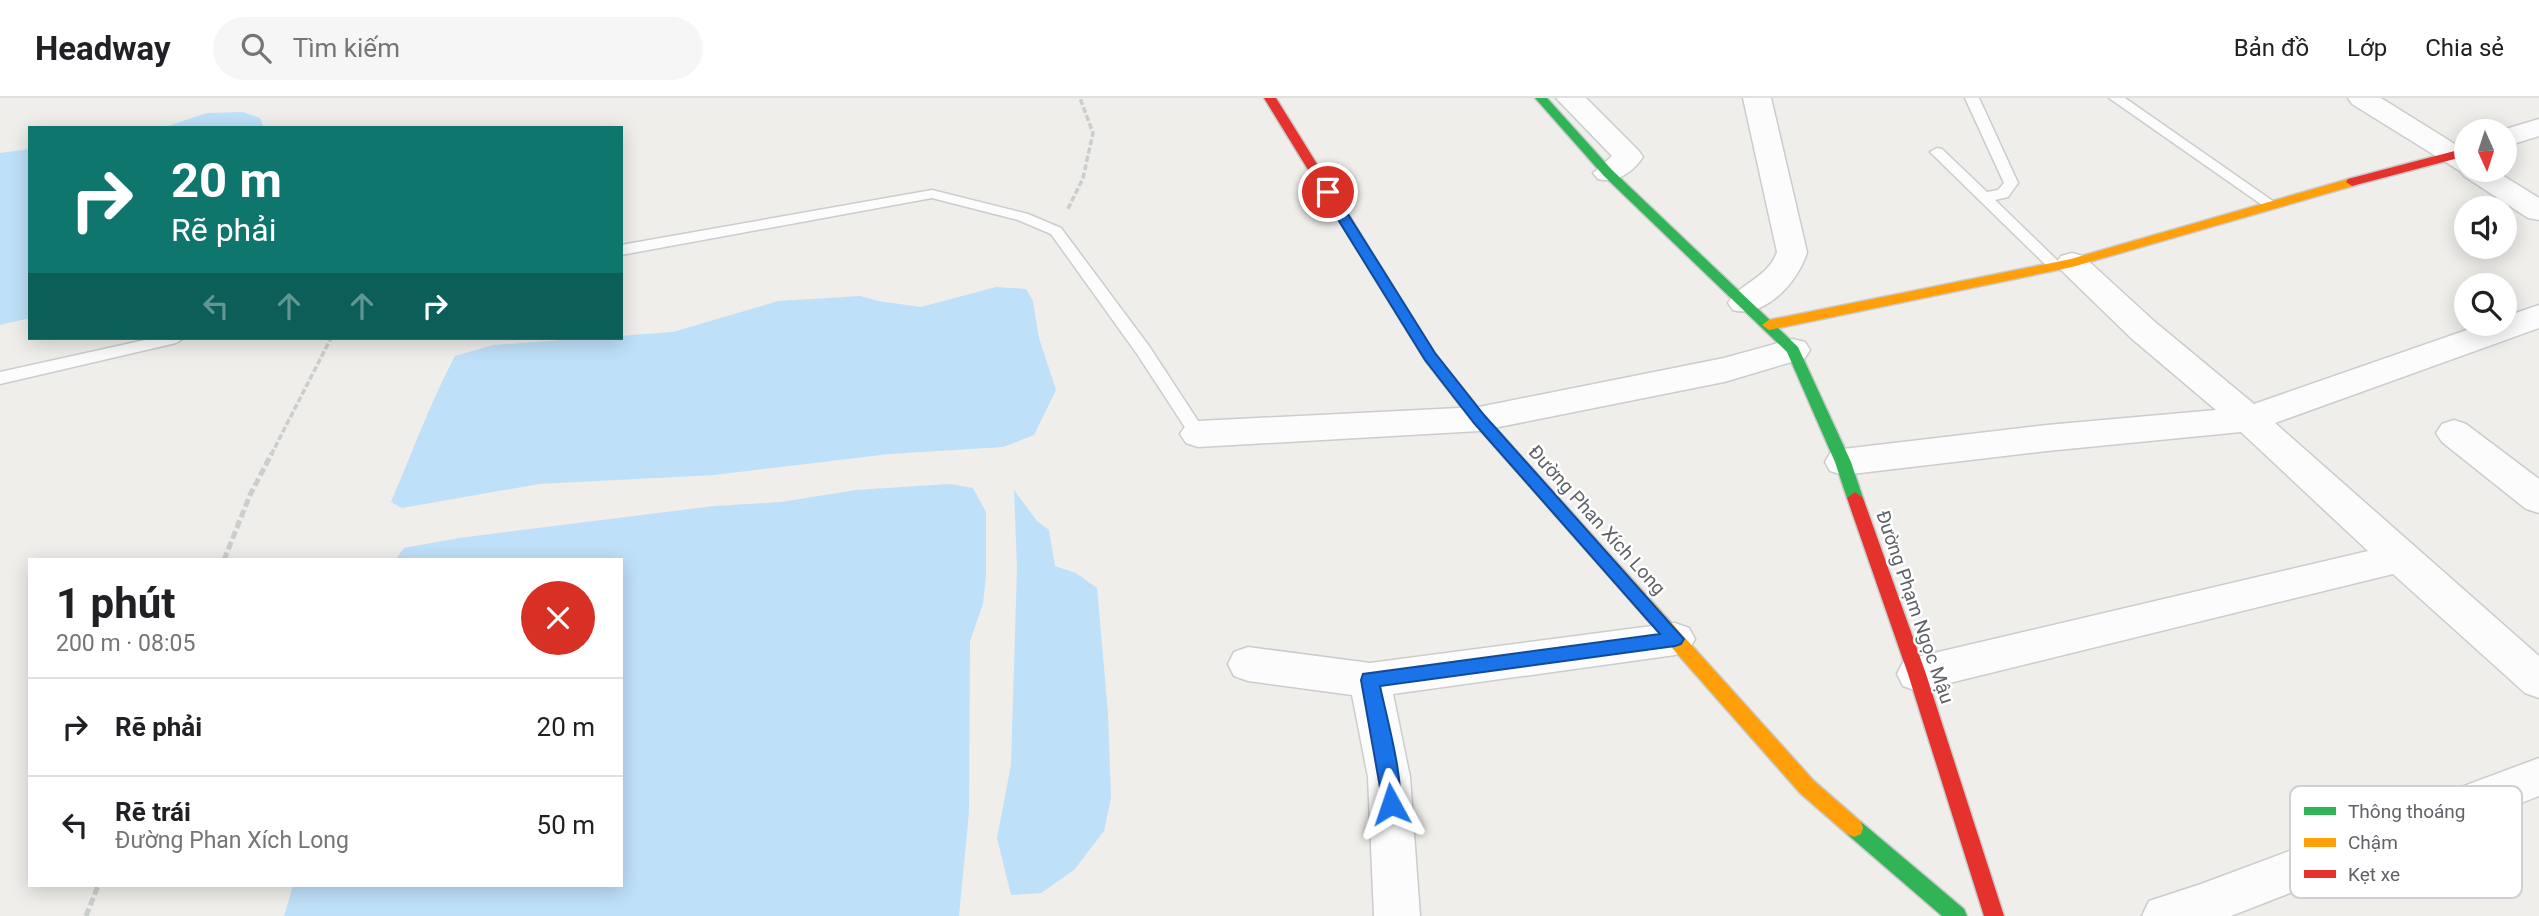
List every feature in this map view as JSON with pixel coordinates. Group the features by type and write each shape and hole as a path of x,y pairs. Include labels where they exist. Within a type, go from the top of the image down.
{"street":[{"name":"Đường Phan Xích Long","path":"1269,98 1430,357 1479,419 1807,787 1957,916"},
{"name":"Đường Phạm Ngọc Mậu","path":"1541,98 1608,173 1793,350 1843,462 1917,674 1994,916"},
{"path":"1570,98 1629,156 1608,173"},
{"path":"1744,303 1781,275 1790,263 1792,252 1758,98"},
{"path":"2362,98 2454,154"},
{"path":"2517,135 2539,127"},
{"path":"1769,325 2063,265 2270,204 2454,163"},
{"path":"2496,182 2539,211"},
{"path":"2063,265 2249,419 2400,558 2532,666"},
{"path":"1843,462 2047,438 2249,419 2539,316"},
{"path":"1198,434 1479,419 1724,370 1793,350"},
{"path":"2454,433 2539,499"},
{"path":"1917,674 2400,558"},
{"path":"1248,664 1370,680 1675,639"},
{"path":"1370,680 1389,777 1397,916"},
{"path":"2515,786 2539,777"},
{"path":"2165,916 2202,906 2290,872"}],"lane":[{"path":"1972,98 2011,183 2003,194 1984,197"},
{"path":"2116,98 2270,204"},
{"path":"1937,152 1984,197 2063,265"},
{"path":"623,250 932,194 1023,217 1056,231 1143,350 1198,434"},
{"path":"0,378 167,340"}],"path":[{"path":"1056,231 1083,178 1093,132 1080,98"},
{"path":"225,558 250,495 330,340"},
{"path":"86,916 98,887"}],"water":[{"path":"243,112 260,118 263,126 168,126 207,113"},
{"path":"28,149 28,318 0,325 0,153"},
{"path":"996,287 1026,289 1033,301 1039,338 1056,390 1034,435 1003,447 889,454 714,475 539,484 402,508 391,502 429,410 455,356 493,345 562,340 623,340 623,336 673,332 778,301 860,296 921,307"},
{"path":"949,484 973,488 986,512 983,604 970,641 969,812 959,916 284,916 293,887 623,887 623,558 396,558 404,548 459,538 714,506 781,502 856,490"},
{"path":"1014,490 1037,521 1049,530 1055,566 1076,573 1097,588 1108,713 1111,798 1104,831 1074,870 1041,893 1011,895 997,838 1011,765 1017,568"}],"traffic: fast":[{"path":"1541,98 1608,173 1793,350 1843,462 1855,498"},
{"path":"1854,828 1957,916"}],"traffic: slow":[{"path":"1769,325 2072,263 2352,182"},
{"path":"1561,511 1807,787 1854,828"}],"traffic: jam":[{"path":"1270,98 1430,357 1479,419 1561,511"},
{"path":"2352,182 2454,155"},
{"path":"1855,498 1917,674 1994,916"}],"route":[{"path":"1328,192 1430,357 1479,419 1675,639 1370,680 1389,777 1391,804"}]}
